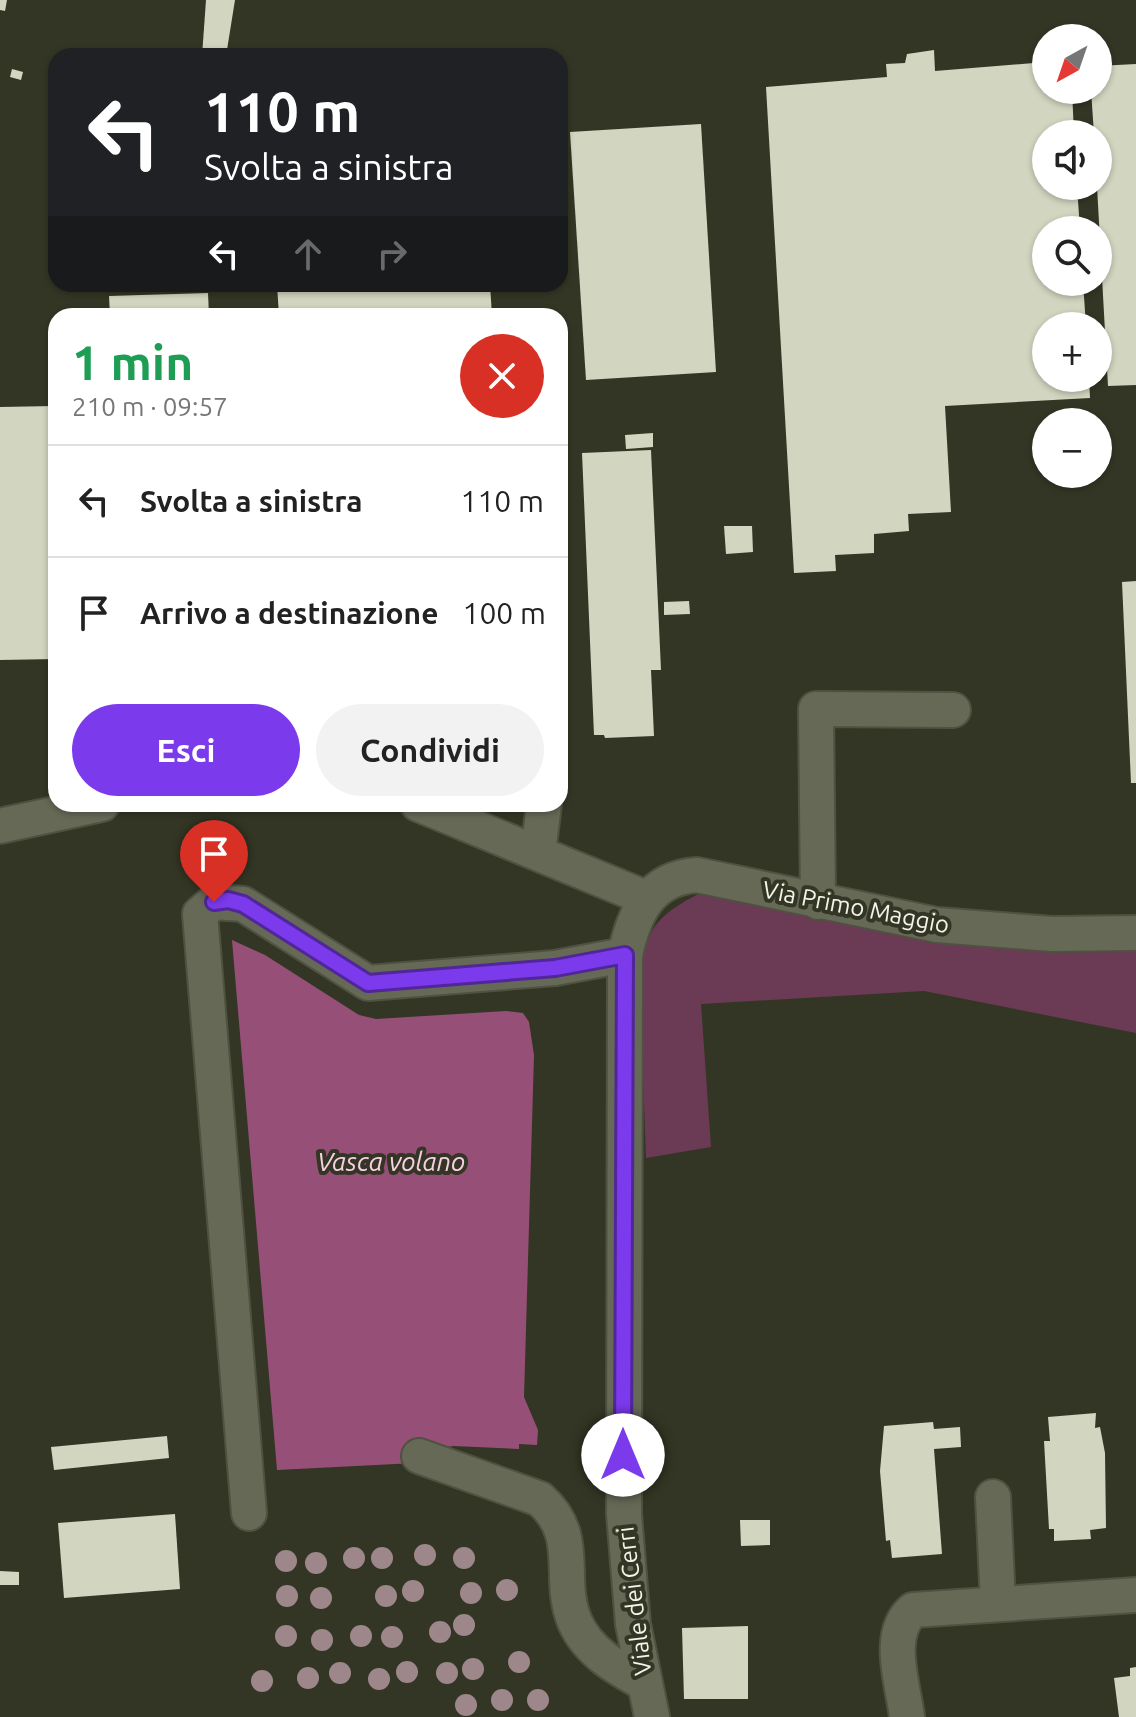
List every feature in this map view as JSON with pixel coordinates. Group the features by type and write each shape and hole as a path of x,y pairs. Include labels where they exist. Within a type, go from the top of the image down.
{"street":[{"path":"818,902 816,709 953,710"},
{"path":"0,826 65,812"},
{"path":"249,1513 200,914 214,902 228,900 243,904 368,983 555,968 625,955 630,930 646,898 438,812"},
{"path":"538,853 543,812"},
{"name":"Via Primo Maggio","path":"646,898 669,881 697,875 818,902 975,929 1052,934 1136,933"},
{"name":"Viale dei Cerri","path":"625,955 624,1514 633,1624 652,1717"},
{"path":"419,1456 540,1499 552,1510 565,1536 574,1620 587,1642 612,1666 644,1683"},
{"path":"993,1497 998,1604"},
{"path":"907,1717 897,1640 903,1619 913,1610 1136,1595"}],"shaded area":[{"path":"698,894 861,927 971,944 1081,951 1136,949 1136,1033 924,991 701,1004 711,1147 646,1158 639,965 648,939 659,922 666,914"}],"water":[{"name":"Vasca volano","path":"232,940 265,955 359,1015 376,1019 506,1011 523,1013 529,1022 534,1055 524,1397 538,1430 537,1445 519,1444 519,1449 454,1446 423,1450 415,1463 277,1470"}],"building":[{"path":"0,0 7,0 5,11 0,10"},
{"path":"206,0 235,0 227,48 203,48"},
{"path":"934,50 935,71 1032,63 1032,104 1073,104 1073,120 1032,120 1032,200 1078,200 1079,216 1032,216 1032,296 1084,296 1085,312 1032,312 1032,392 1090,392 1090,398 945,406 951,512 908,514 909,531 874,534 874,553 835,555 836,571 794,573 766,87 887,77 886,64 905,63 907,54"},
{"path":"1136,64 1136,385 1112,386 1112,312 1104,312 1103,296 1112,296 1112,216 1099,216 1098,200 1112,200 1112,120 1093,120 1092,104 1112,104 1112,65"},
{"path":"12,69 23,72 21,80 10,77"},
{"path":"701,124 716,372 586,380 570,132"},
{"path":"278,292 490,292 492,308 278,308"},
{"path":"208,293 209,308 110,308 109,296"},
{"path":"48,406 48,659 0,660 0,407"},
{"path":"653,433 653,447 626,449 625,435"},
{"path":"651,450 661,670 651,670 654,736 605,738 604,735 594,735 582,453"},
{"path":"724,526 752,526 753,552 726,554"},
{"path":"1136,581 1136,783 1131,783 1122,582"},
{"path":"689,601 690,614 664,615 664,602"},
{"path":"1096,1413 1095,1428 1100,1427 1105,1453 1106,1528 1090,1530 1091,1539 1054,1541 1054,1529 1049,1529 1044,1441 1050,1441 1048,1417"},
{"path":"933,1422 934,1429 960,1427 961,1447 934,1449 942,1554 892,1558 890,1540 886,1541 880,1471 884,1426"},
{"path":"167,1436 169,1458 54,1470 51,1447"},
{"path":"175,1514 180,1589 64,1598 58,1523"},
{"path":"740,1520 770,1520 770,1545 741,1546"},
{"path":"0,1571 19,1572 19,1585 0,1585"},
{"path":"748,1626 748,1699 684,1699 682,1628"},
{"path":"1136,1667 1136,1717 1119,1717 1114,1678 1130,1676 1130,1668"}],"route":[{"path":"214,902 228,900 243,904 368,983 555,968 625,955 623,1455"}]}
